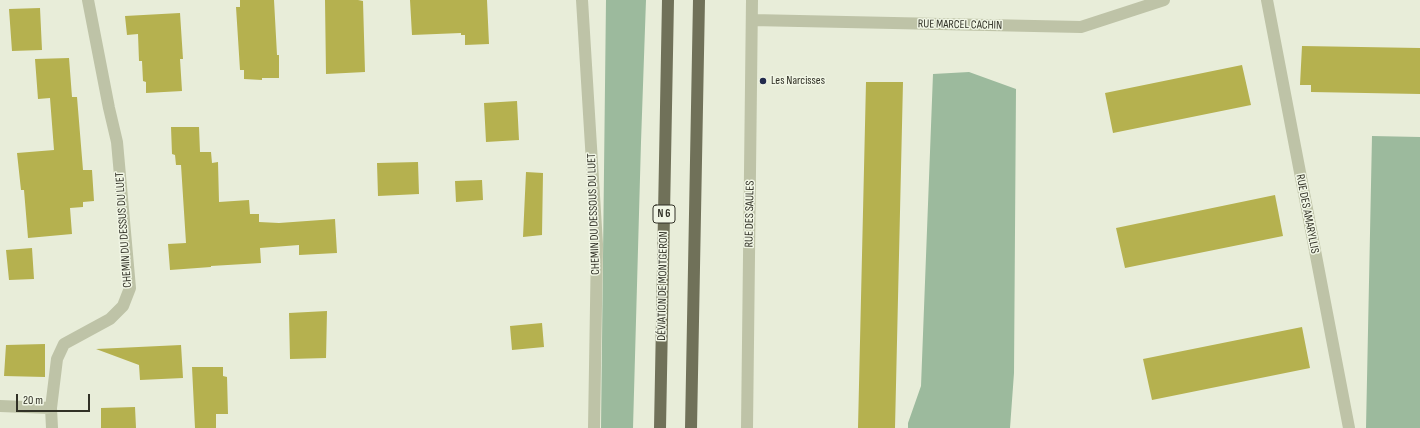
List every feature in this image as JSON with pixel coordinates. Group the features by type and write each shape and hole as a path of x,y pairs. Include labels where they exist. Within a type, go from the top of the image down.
{"main road":[{"name":"DÉVIATION DE MONTGERON","path":"660,428 668,0"},
{"path":"691,428 699,0"}],"street":[{"name":"CHEMIN DU DESSUS DU LUET","path":"52,428 51,408 57,359 64,344 110,318 123,306 130,288 117,142 88,0"},
{"name":"CHEMIN DU DESSOUS DU LUET","path":"582,0 597,244 594,428"},
{"name":"RUE DES SAULES","path":"747,428 752,0"},
{"name":"RUE MARCEL CACHIN","path":"752,20 1081,27 1164,0"},
{"name":"RUE DES AMARYLLIS","path":"1267,0 1349,428"},
{"path":"0,406 51,408"}],"green space":[{"path":"606,0 646,0 633,428 601,428"},
{"path":"969,72 1016,89 1014,373 1010,428 908,428 908,423 921,386 933,74"},
{"path":"1372,136 1420,137 1420,428 1366,428"}],"building":[{"path":"240,0 274,0 277,55 279,55 279,78 262,78 262,80 244,79 244,70 240,70 236,7 240,7"},
{"path":"325,0 363,1 365,72 326,74"},
{"path":"410,0 487,0 489,44 465,45 465,35 461,35 461,33 412,35"},
{"path":"40,8 42,50 12,51 9,9"},
{"path":"180,13 183,59 180,59 182,91 146,93 146,82 143,81 142,61 139,61 138,34 127,35 125,16"},
{"path":"1302,46 1420,48 1420,94 1311,92 1311,85 1300,85"},
{"path":"69,58 72,97 77,97 83,170 92,170 94,201 83,202 83,207 70,208 72,234 28,238 24,190 21,190 17,153 54,150 50,98 38,99 35,59"},
{"path":"1242,65 1251,105 1113,133 1105,93"},
{"path":"866,82 903,82 895,428 858,428"},
{"path":"517,101 519,140 486,142 484,103"},
{"path":"171,127 199,127 200,152 211,152 212,163 218,162 219,202 249,200 250,214 259,214 259,222 279,223 335,219 337,253 299,255 299,245 260,248 261,263 170,270 168,244 186,243 181,165 176,165 175,155 172,154"},
{"path":"418,162 419,194 378,196 377,163"},
{"path":"526,172 543,173 542,235 523,237"},
{"path":"482,180 483,200 456,202 455,181"},
{"path":"1275,195 1283,236 1125,268 1116,228"},
{"path":"32,248 34,279 9,280 6,250"},
{"path":"327,311 326,358 290,359 289,313"},
{"path":"542,323 544,347 512,350 510,326"},
{"path":"1302,327 1310,368 1152,400 1143,359"},
{"path":"45,344 45,377 4,376 6,345"},
{"path":"181,345 183,378 140,380 139,365 96,349"},
{"path":"192,367 223,367 223,376 227,377 228,414 216,414 216,428 195,428"},
{"path":"135,407 136,428 101,428 101,408"}],"place":[{"name":"Les Narcisses","path":"763,81"}]}
